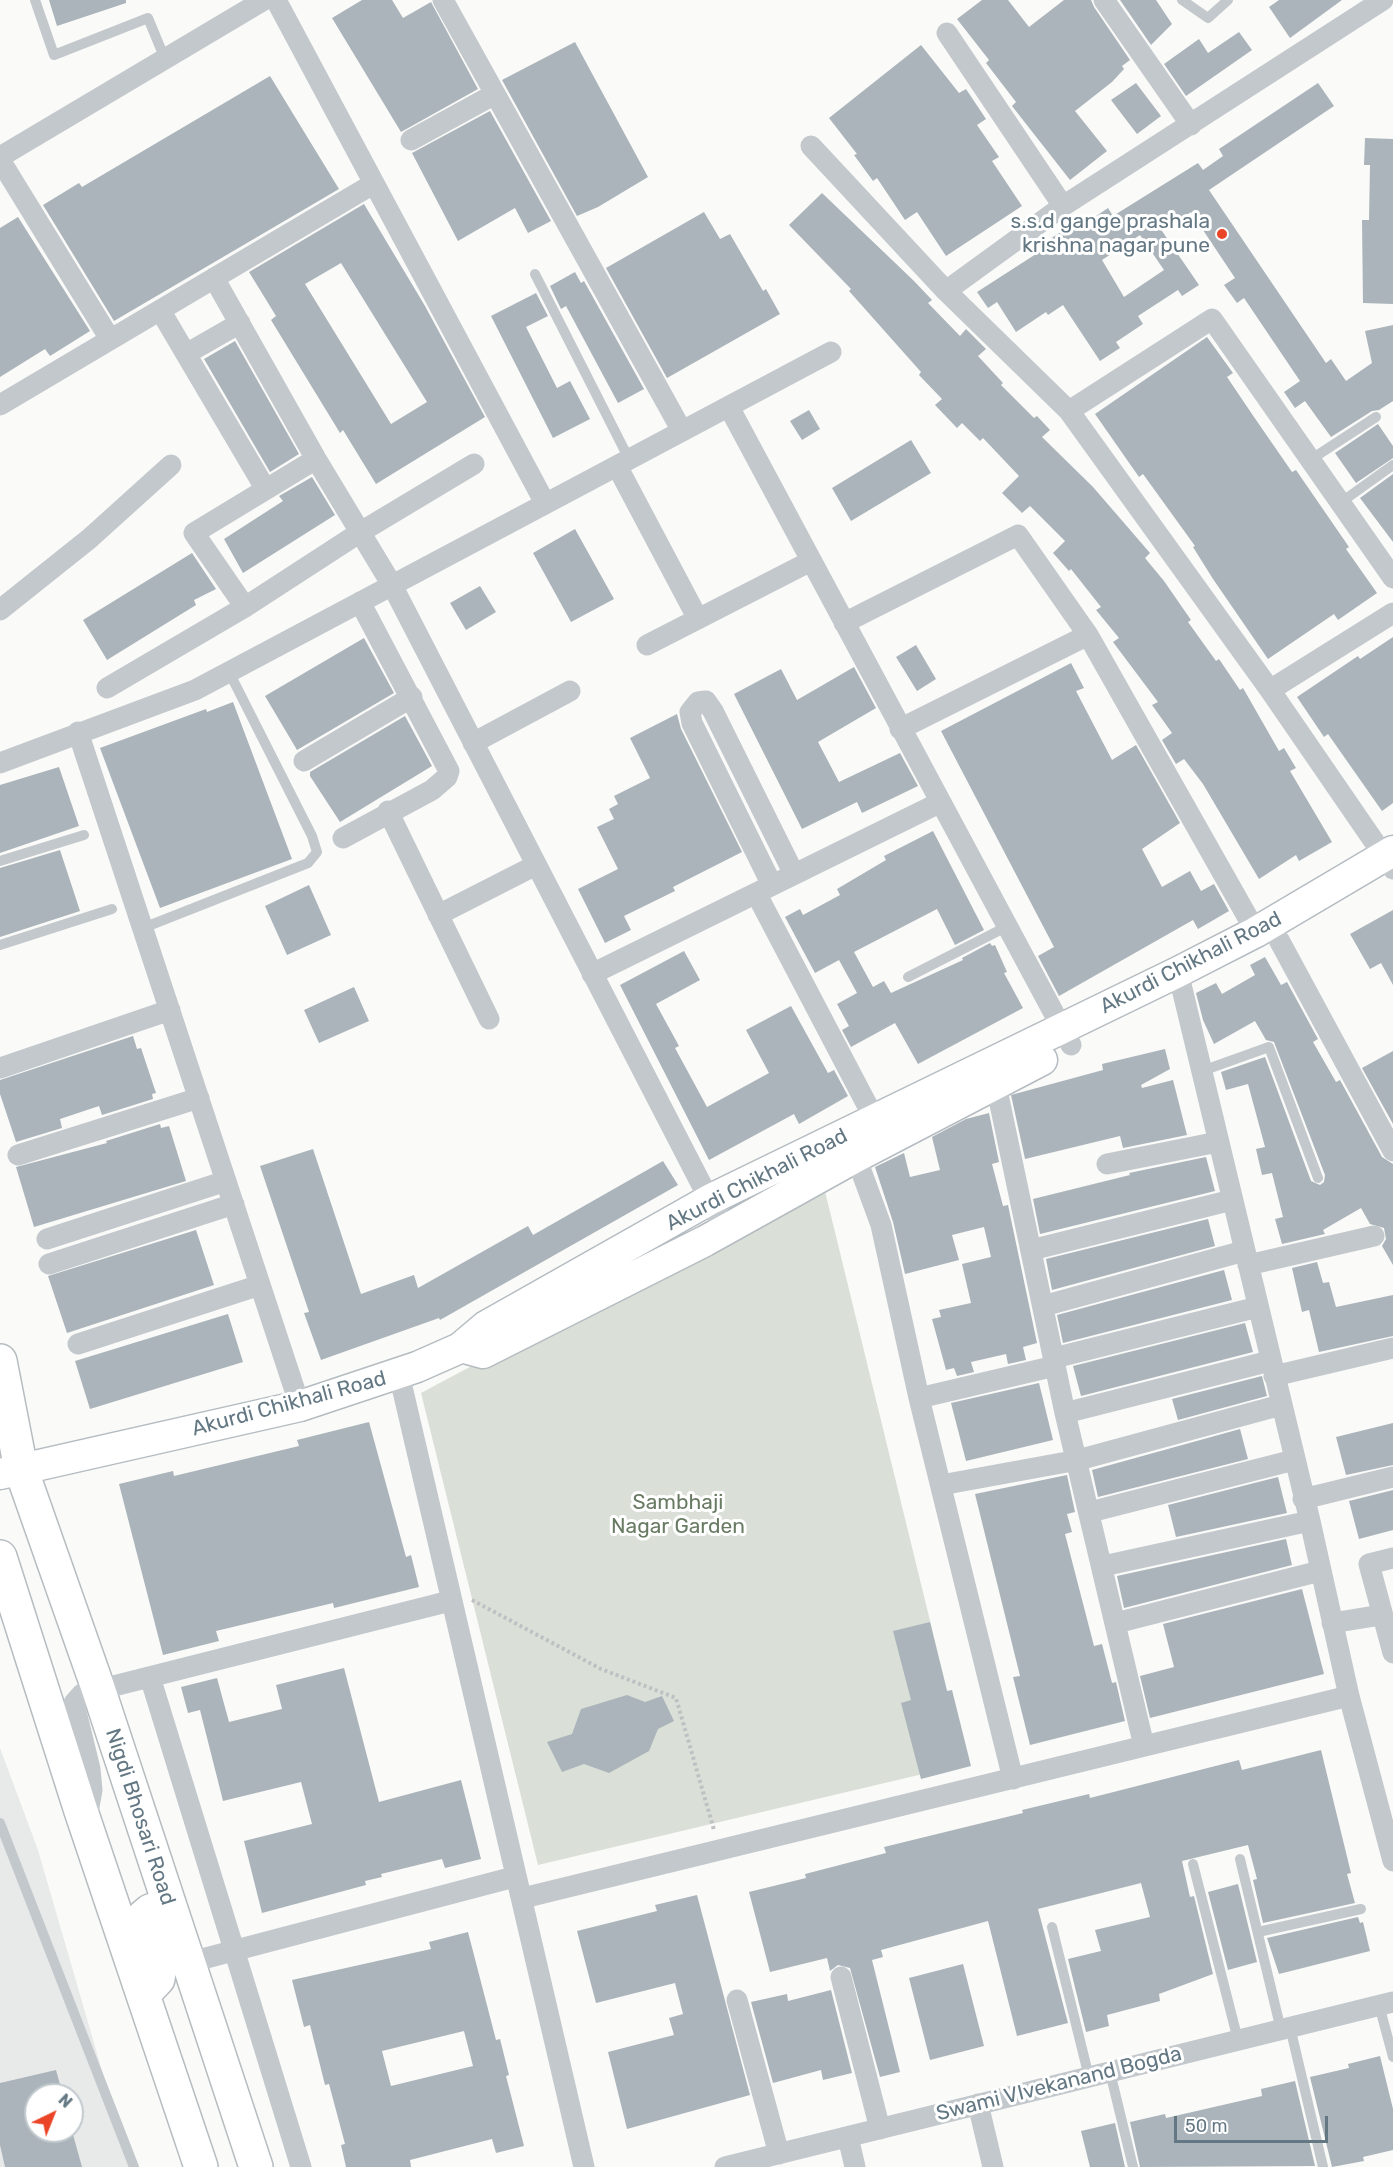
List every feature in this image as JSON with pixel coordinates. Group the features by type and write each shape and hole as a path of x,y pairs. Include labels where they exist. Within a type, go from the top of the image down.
{"main road":[{"path":"461,1347 483,1353 725,1230 848,1147 996,1085 1066,1037 1267,936 1391,862"},
{"name":"Akurdi Chikhali Road","path":"11,1471 101,1453 300,1406 399,1374 461,1347 486,1326 711,1199 848,1147 875,1120 1066,1037"},
{"name":"Nigdi Bhosari Road","path":"0,1361 11,1471 98,1689 256,2167"},
{"path":"0,1557 81,1811 201,2167"},
{"path":"143,1995 158,1979 159,1972 143,1927 143,1917 150,1911 168,1905"}],"street":[{"path":"110,339 0,159 264,0"},
{"path":"276,0 545,503"},
{"path":"443,0 682,431"},
{"path":"1104,0 1191,125"},
{"path":"946,291 1063,206 1383,0"},
{"path":"947,33 1063,206"},
{"path":"411,140 495,94"},
{"path":"811,146 946,291 1069,411 1391,862"},
{"path":"0,405 373,184"},
{"path":"214,278 316,459 392,585 725,1230"},
{"path":"160,310 265,488"},
{"path":"1069,411 1212,319 1393,578"},
{"path":"186,354 240,323"},
{"path":"0,763 195,690 831,352"},
{"path":"729,407 1066,1037"},
{"path":"245,607 194,532 316,459"},
{"path":"623,463 698,619"},
{"path":"107,688 245,607 359,533 474,464"},
{"path":"0,610 88,538 171,465"},
{"path":"844,623 1018,535 1088,635 1267,936 1385,1116 1393,1151"},
{"path":"647,645 811,561"},
{"path":"343,838 432,790 447,777 449,771 360,602"},
{"path":"1270,690 1393,613"},
{"path":"900,729 1088,635"},
{"path":"473,743 570,691"},
{"path":"303,761 412,697"},
{"path":"794,874 713,711 706,701 698,702 690,712 692,723 764,889 875,1120"},
{"path":"78,732 300,1406"},
{"path":"592,974 939,803"},
{"path":"388,812 489,1019"},
{"path":"438,915 536,865"},
{"path":"1180,980 1310,1521 1349,1695 1390,1826 1393,1861"},
{"path":"0,1068 170,1010"},
{"path":"996,1085 1065,1413 1144,1746"},
{"path":"18,1155 199,1098"},
{"path":"1107,1164 1218,1142"},
{"path":"848,1147 881,1224 919,1398 1013,1779"},
{"path":"47,1239 226,1181"},
{"path":"1031,1250 1232,1200"},
{"path":"49,1264 234,1204"},
{"path":"1043,1306 1246,1258 1374,1236"},
{"path":"78,1344 260,1285"},
{"path":"919,1398 1258,1306"},
{"path":"1065,1413 1272,1369 1393,1348"},
{"path":"399,1374 448,1595 514,1877 523,1898 584,2167"},
{"path":"940,1485 1078,1460 1281,1405"},
{"path":"1090,1512 1294,1460"},
{"path":"1303,1499 1393,1477"},
{"path":"1103,1566 1310,1521"},
{"path":"1393,1558 1369,1564 1393,1653"},
{"path":"1116,1623 1320,1571"},
{"path":"81,1811 89,1807 92,1790 90,1770 74,1703 82,1694 448,1595"},
{"path":"1332,1623 1382,1615"},
{"path":"150,1677 301,2167"},
{"path":"523,1898 1349,1695"},
{"path":"187,1963 514,1877"},
{"path":"841,1977 880,2129"},
{"path":"737,2000 779,2154"},
{"name":"Swami VIvekanand Bogda","path":"725,2167 1386,2004"},
{"path":"978,2104 993,2167"},
{"path":"848,2137 855,2167"}],"lane":[{"path":"34,0 54,56 148,18 165,59"},
{"path":"1182,0 1208,18 1228,0"},
{"path":"535,274 623,463"},
{"path":"1310,460 1376,417"},
{"path":"1340,503 1393,465"},
{"path":"142,928 308,863 318,852 229,672"},
{"path":"0,861 84,835"},
{"path":"0,945 112,909"},
{"path":"908,977 1006,927"},
{"path":"1202,1071 1269,1047 1318,1178"},
{"path":"0,1823 135,2167"},
{"path":"1240,1859 1257,1932 1323,2167"},
{"path":"1193,1864 1238,2040"},
{"path":"1257,1932 1361,1909"},
{"path":"1052,1927 1132,2167"},
{"path":"1386,2004 1393,2057"}],"path":[{"path":"448,1595 518,1623 602,1669 676,1698 720,1850"}],"shaded area":[{"path":"0,1748 38,1850 130,2167 0,2167"}],"green space":[{"name":"Sambhaji Nagar Garden","path":"822,1179 965,1764 538,1865 421,1393"}],"building":[{"path":"49,0 126,0 126,3 57,26"},
{"path":"362,0 392,0 403,18 431,2 478,89 401,132 332,18"},
{"path":"982,0 1008,0 1029,27 1064,0 1091,0 1130,60 1122,66 1124,69 1112,82 1075,111 1107,151 1070,180 1012,106 1016,102 986,63 989,60 957,19"},
{"path":"1120,0 1156,0 1172,24 1151,45"},
{"path":"1279,0 1342,0 1290,38 1269,7"},
{"path":"1239,32 1252,50 1186,96 1164,64 1199,39 1208,53"},
{"path":"575,42 648,177 598,207 577,216 502,80"},
{"path":"921,45 959,93 966,89 986,119 977,125 999,157 992,161 1022,206 946,256 917,212 905,220 877,178 873,181 854,155 857,154 829,118"},
{"path":"270,76 339,189 114,321 43,205 79,183 82,187"},
{"path":"1136,83 1161,116 1137,134 1111,100"},
{"path":"1318,83 1334,106 1209,190 1326,363 1331,359 1346,381 1372,363 1365,331 1393,325 1393,401 1379,410 1372,411 1331,437 1305,401 1295,408 1284,392 1300,381 1244,298 1237,303 1224,285 1235,278 1191,212 1162,231 1199,285 1182,296 1178,290 1138,316 1143,324 1116,342 1120,348 1100,361 1063,305 1048,315 1046,312 1016,332 997,302 988,308 977,292 1050,245 1047,241 1076,222 1080,227 1108,208 1113,216 1198,163 1203,170 1223,156 1219,149","holes":["1140,235 1164,270 1124,297 1102,260"]},
{"path":"490,111 551,221 528,233 515,208 458,241 412,153"},
{"path":"1365,138 1393,139 1393,304 1363,303 1362,220 1369,220 1370,165 1364,165"},
{"path":"822,193 914,281 932,300 928,303 960,336 966,329 986,349 978,356 1003,383 1001,385 1034,418 1037,416 1050,430 1042,437 1093,487 1150,553 1145,558 1191,620 1188,622 1216,661 1219,659 1240,690 1243,688 1279,751 1284,748 1296,768 1290,771 1332,842 1299,861 1296,855 1259,879 1203,784 1184,759 1176,764 1162,740 1172,733 1152,705 1158,702 1113,642 1119,638 1096,610 1101,607 1071,569 1069,571 1053,553 1065,541 1030,506 1022,513 1002,493 1019,476 983,438 980,441 962,423 957,428 935,405 942,399 919,375 921,372 849,291 851,289 789,225"},
{"path":"364,204 425,306 485,417 376,484 343,430 340,433 271,320 276,316 249,272","holes":["341,263 427,402 391,424 305,284"]},
{"path":"704,212 720,239 730,234 763,291 766,289 780,314 667,378 606,268"},
{"path":"18,217 90,331 50,356 45,349 0,377 0,228"},
{"path":"575,272 581,283 584,281 644,389 618,403 566,306 561,309 550,286"},
{"path":"536,293 548,316 526,327 557,388 570,381 590,419 553,438 491,316"},
{"path":"1207,337 1233,373 1227,377 1292,472 1296,470 1349,547 1346,549 1377,593 1338,620 1334,614 1268,659 1213,579 1193,547 1195,546 1143,474 1139,477 1095,414"},
{"path":"235,341 299,454 270,472 204,359"},
{"path":"809,410 820,429 802,440 790,421"},
{"path":"1378,424 1393,446 1393,458 1356,483 1335,453"},
{"path":"911,440 931,473 851,521 832,488"},
{"path":"1393,474 1393,542 1360,498"},
{"path":"312,477 335,515 243,573 224,539 283,501 279,496"},
{"path":"575,529 614,599 571,622 533,553"},
{"path":"192,553 216,589 194,600 196,605 107,660 83,620"},
{"path":"480,586 496,612 466,630 450,603"},
{"path":"1393,637 1393,803 1382,811 1328,734 1324,737 1297,697 1358,656 1360,659"},
{"path":"364,638 394,693 297,750 265,696"},
{"path":"916,645 936,679 917,691 896,657"},
{"path":"1071,663 1084,688 1076,691 1112,760 1136,745 1180,823 1142,849 1162,887 1190,871 1201,891 1214,884 1229,911 1198,929 1193,920 1059,996 1038,956 1054,947 941,731"},
{"path":"854,667 876,708 818,742 839,782 900,753 918,786 862,813 857,802 802,829 734,694 781,669 797,700"},
{"path":"233,702 292,859 160,908 100,748 206,709 207,712"},
{"path":"677,714 681,729 742,852 673,887 675,891 624,916 631,930 605,943 578,889 618,869 597,827 614,819 609,809 618,804 614,796 650,778 630,738"},
{"path":"405,716 432,766 340,822 310,776 310,772"},
{"path":"59,767 79,826 0,853 0,785"},
{"path":"933,831 984,930 955,945 937,909 854,952 873,987 884,981 891,993 963,960 962,958 990,943 992,946 995,945 1007,972 1004,973 1023,1008 918,1064 895,1023 851,1047 842,1030 849,1026 837,1004 857,993 839,960 815,973 785,917 800,909 803,915 840,895 837,889 886,860 884,856"},
{"path":"60,850 80,911 0,937 0,868"},
{"path":"309,885 331,935 287,955 265,906"},
{"path":"1393,910 1393,985 1381,963 1370,969 1350,934"},
{"path":"684,951 700,980 656,1004 679,1046 675,1048 707,1107 769,1073 746,1030 791,1006 828,1073 834,1070 848,1096 799,1124 794,1114 709,1160 620,985"},
{"path":"1265,957 1281,985 1287,982 1318,1039 1313,1042 1336,1082 1340,1080 1382,1157 1393,1164 1393,1265 1382,1246 1386,1239 1384,1228 1370,1224 1361,1208 1323,1230 1325,1234 1282,1244 1275,1219 1283,1217 1272,1173 1262,1175 1256,1149 1265,1147 1248,1084 1226,1090 1221,1072 1265,1057 1311,1181 1320,1185 1324,1182 1325,1175 1274,1042 1266,1040 1255,1021 1214,1044 1203,1020 1196,993 1216,983 1222,994 1255,975 1250,965"},
{"path":"354,987 369,1021 319,1043 304,1010"},
{"path":"133,1036 137,1049 141,1048 156,1093 152,1094 153,1099 102,1115 99,1106 60,1119 62,1128 16,1142 0,1094 0,1080"},
{"path":"1165,1049 1170,1069 1141,1085 1142,1088 1173,1080 1187,1135 1123,1148 1120,1136 1025,1159 1011,1095 1103,1070 1102,1064"},
{"path":"1393,1051 1393,1124 1362,1068"},
{"path":"989,1113 999,1162 992,1164 1003,1206 1008,1205 1037,1343 1023,1347 1026,1360 1008,1364 1006,1354 971,1362 974,1372 957,1376 954,1368 946,1370 932,1319 941,1317 939,1310 971,1303 962,1264 991,1257 984,1227 952,1235 959,1260 905,1274 893,1222 875,1167 904,1153 910,1177 940,1170 932,1137 966,1119"},
{"path":"160,1124 161,1128 169,1126 186,1181 34,1227 16,1167 107,1143 106,1141"},
{"path":"313,1149 361,1294 414,1275 418,1288 528,1226 533,1235 663,1161 678,1185 440,1320 439,1318 321,1360 304,1313 309,1312 260,1166"},
{"path":"1206,1157 1215,1191 1040,1234 1033,1199 1130,1175 1129,1173"},
{"path":"1208,1219 1215,1246 1052,1290 1046,1259"},
{"path":"196,1230 214,1285 67,1333 48,1276"},
{"path":"1317,1262 1323,1283 1329,1282 1336,1307 1393,1295 1393,1336 1319,1352 1309,1310 1302,1312 1292,1268"},
{"path":"1224,1270 1232,1300 1063,1343 1057,1315"},
{"path":"228,1314 243,1362 90,1409 75,1361"},
{"path":"1245,1323 1253,1352 1081,1396 1073,1366"},
{"path":"1262,1376 1267,1396 1178,1420 1172,1399"},
{"path":"1039,1383 1053,1440 966,1461 951,1403"},
{"path":"369,1422 406,1557 411,1555 419,1587 334,1608 333,1603 216,1631 219,1641 163,1655 119,1484 173,1471 174,1476 299,1446 297,1440"},
{"path":"1393,1423 1393,1465 1346,1475 1336,1437"},
{"path":"1240,1429 1248,1459 1098,1497 1092,1470"},
{"path":"1067,1475 1075,1512 1067,1514 1072,1532 1065,1534 1094,1646 1102,1644 1112,1683 1116,1682 1125,1721 1030,1745 1013,1677 1020,1676 975,1494"},
{"path":"1278,1477 1287,1513 1176,1537 1168,1505"},
{"path":"1393,1490 1393,1530 1359,1539 1349,1501"},
{"path":"1286,1539 1292,1565 1124,1608 1117,1576"},
{"path":"1302,1589 1324,1674 1150,1718 1140,1676 1174,1667 1163,1624"},
{"path":"930,1622 947,1691 952,1690 971,1766 921,1779 901,1703 911,1700 893,1631"},
{"path":"344,1668 379,1802 461,1780 481,1859 445,1868 442,1859 381,1874 382,1877 365,1881 366,1885 262,1913 244,1841 312,1824 301,1782 223,1801 200,1710 188,1713 181,1687 217,1678 229,1722 282,1709 276,1685"},
{"path":"627,1695 645,1702 662,1696 674,1721 658,1729 649,1751 609,1773 584,1764 562,1772 547,1742 572,1734 581,1709"},
{"path":"1321,1750 1351,1873 1347,1874 1355,1903 1263,1923 1253,1880 1257,1879 1248,1845 1182,1861 1190,1897 1194,1896 1213,1974 1159,1994 1160,2001 1107,2015 1109,2026 1086,2032 1068,1959 1101,1951 1095,1930 1150,1917 1141,1883 1038,1909 1068,2023 1017,2036 988,1921 881,1950 883,1957 872,1960 900,2072 880,2077 850,1968 838,1965 830,1971 827,1958 770,1972 749,1892 806,1878 805,1874 886,1853 884,1847 1023,1813 1022,1810 1089,1794 1090,1798 1239,1760 1242,1770"},
{"path":"1238,1884 1257,1962 1228,1970 1208,1892"},
{"path":"697,1895 750,2095 627,2129 608,2052 674,2035 669,2018 683,2014 675,1983 596,2003 577,1931 657,1911 655,1905"},
{"path":"1358,1917 1360,1923 1363,1922 1370,1951 1279,1974 1267,1938"},
{"path":"468,1932 496,2040 500,2039 509,2075 506,2076 524,2146 496,2153 492,2139 410,2160 411,2167 346,2167 341,2145 345,2144 329,2084 325,2085 310,2025 304,2027 292,1980 431,1949 429,1942","holes":["464,2031 473,2066 391,2086 382,2051"]},
{"path":"963,1964 984,2046 930,2060 909,1978"},
{"path":"831,1990 852,2073 823,2080 821,2070 773,2083 751,2002 787,1994 788,2001"},
{"path":"1380,2056 1393,2109 1393,2150 1363,2157 1364,2161 1332,2167 1310,2077 1349,2068 1348,2064"},
{"path":"56,2070 60,2083 24,2083 24,2143 75,2143 82,2167 5,2167 0,2145 0,2083"},
{"path":"1295,2081 1315,2166 1140,2167 1130,2122 1165,2114 1166,2118 1262,2096 1261,2089"},
{"path":"1115,2123 1125,2167 1090,2167 1081,2131"}],"place":[{"name":"s.s.d gange prashala krishna nagar pune","path":"1222,234"}]}
